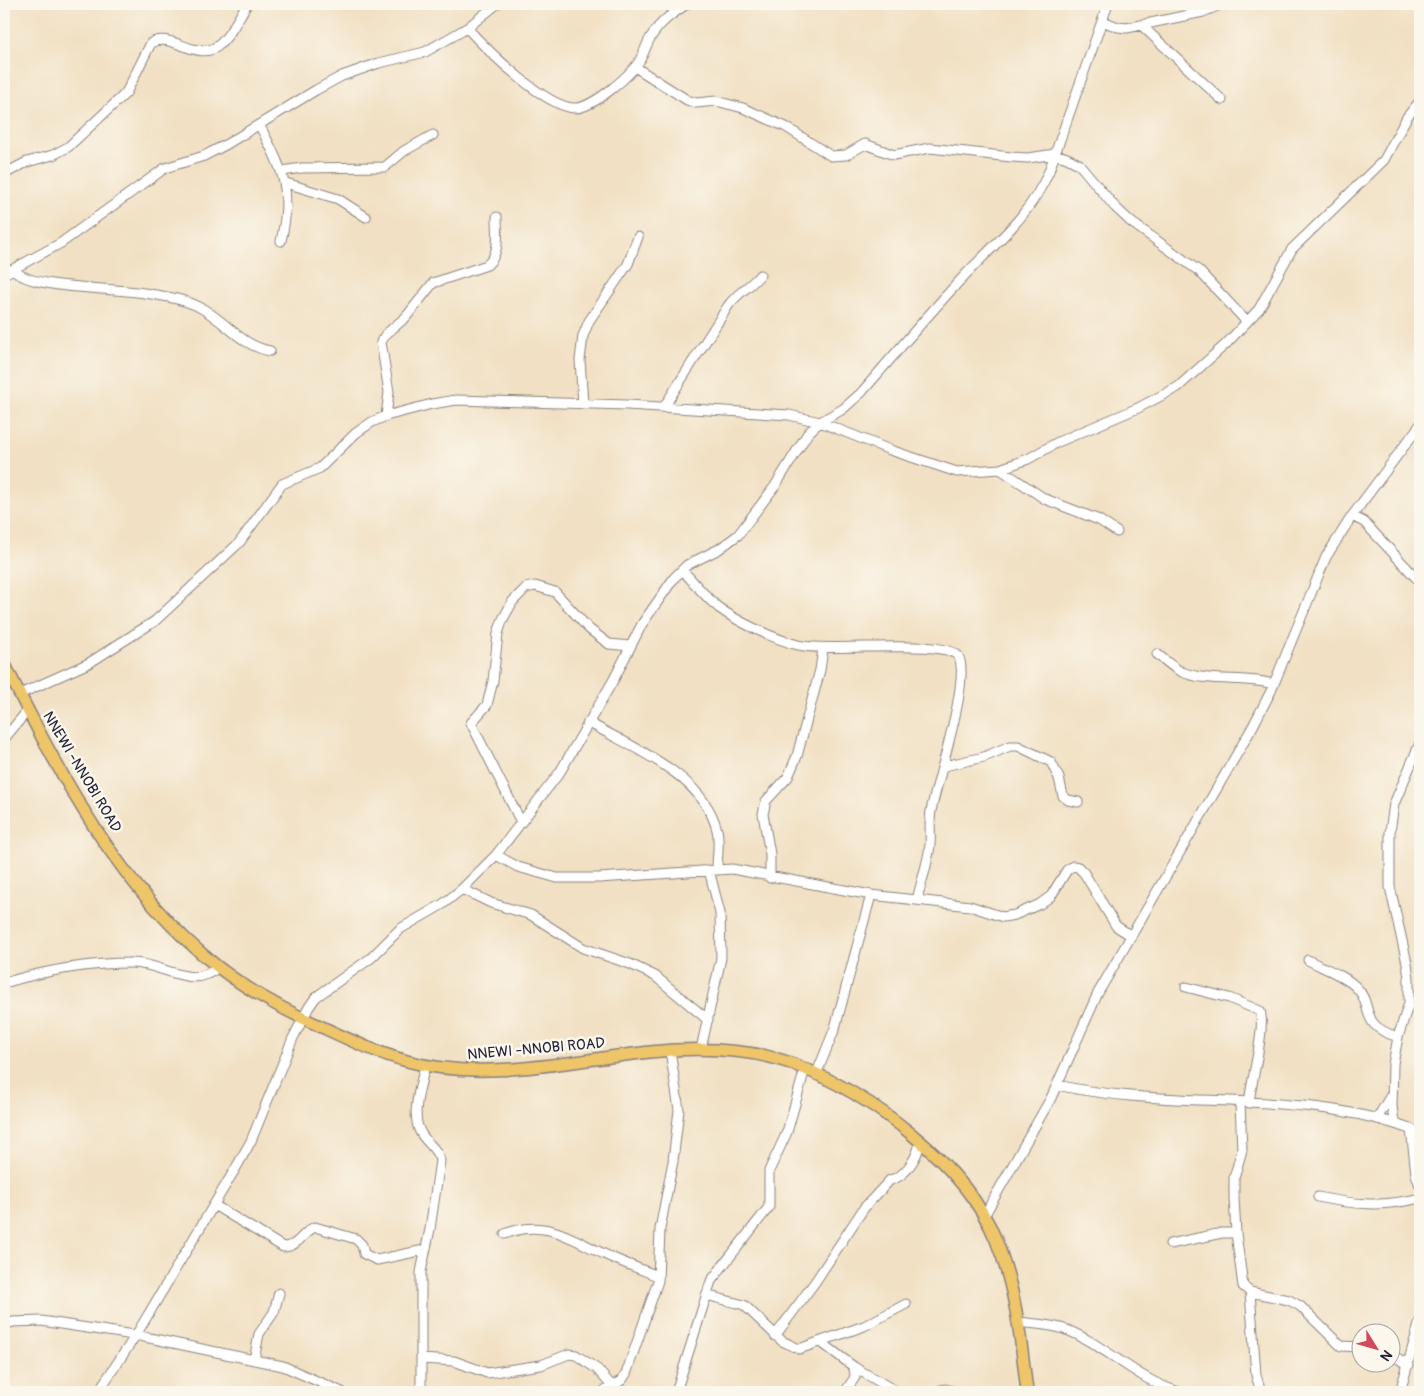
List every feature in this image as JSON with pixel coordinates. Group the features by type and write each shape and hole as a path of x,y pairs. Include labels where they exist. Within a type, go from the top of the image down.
{"main road":[{"name":"NNEWI -NNOBI ROAD","path":"4,663 70,787 112,851 150,902 218,967 303,1018 365,1047 425,1065 482,1071 670,1050 701,1049 747,1052 790,1063 805,1069 870,1103 920,1143 953,1173 984,1216 995,1237 1010,1279 1027,1392"}],"street":[{"path":"4,174 22,164 53,155 68,147 126,94 151,43 161,39 202,51 215,48 225,38 247,4"},
{"path":"4,274 15,270 94,221 145,180 165,168 204,156 260,126 308,94 342,76 378,63 425,52 467,28 497,4"},
{"path":"467,28 489,52 523,80 566,107 585,106 600,98 636,67 659,25 687,4"},
{"path":"98,1392 136,1335 251,1141 279,1071 303,1018 316,997 371,958 400,928 443,904 462,889 496,855 560,772 654,604 682,570 694,560 719,549 738,534 775,486 801,441 820,422 843,409 861,393 967,273 1004,238 1026,213 1042,187 1055,154 1108,4"},
{"path":"1102,21 1118,27 1141,25 1203,12 1222,4"},
{"path":"1141,25 1222,100"},
{"path":"636,67 686,100 696,103 716,101 742,108 786,127 831,156 846,156 865,144 894,155 930,148 1020,157 1055,154 1079,164 1126,217 1199,271 1247,322"},
{"path":"20,694 89,662 155,621 240,543 282,484 320,468 356,432 372,422 386,416 432,404 456,400 664,407 789,415 820,422 881,446 957,472 1000,469 1028,458 1178,387 1259,309 1292,250 1384,160 1407,118 1420,101"},
{"path":"260,126 286,183 288,208 281,241"},
{"path":"282,171 302,168 385,167 404,150 433,135"},
{"path":"286,183 338,199 366,217"},
{"path":"386,416 389,392 381,342 386,334 406,317 433,283 487,265 492,261 497,243 497,217"},
{"path":"583,404 580,360 583,336 589,321 628,264 638,237"},
{"path":"15,270 22,277 40,282 142,292 196,304 248,344 270,352"},
{"path":"664,407 735,296 752,284 760,275"},
{"path":"984,1216 1057,1085 1098,993 1252,728 1274,684 1315,580 1332,545 1420,425"},
{"path":"1000,469 1045,499 1099,520 1117,532"},
{"path":"1352,516 1364,522 1420,582"},
{"path":"682,570 719,607 779,638 797,645 823,649 906,647 944,650 958,656 961,663 960,683 944,766 931,812 930,845 917,900"},
{"path":"521,822 471,723 487,705 493,681 498,633 513,601 526,588 535,586 547,588 560,597 578,619 609,644 630,646"},
{"path":"770,878 770,854 763,814 766,801 788,776 797,756 820,670 823,649"},
{"path":"1157,654 1183,672 1222,678 1255,679 1274,684"},
{"path":"4,739 28,710"},
{"path":"588,722 647,753 695,790 717,830 713,869 720,913 721,958 701,1049"},
{"path":"1394,1122 1392,1093 1398,1037 1408,1003 1409,979 1408,963 1390,887 1390,832 1394,804 1420,744"},
{"path":"944,766 984,757 1010,746 1018,746 1051,762 1059,778 1062,796 1068,800 1078,802"},
{"path":"496,855 518,867 557,878 599,878 713,869 744,871 770,878 871,895 970,906 1003,917 1015,915 1046,900 1059,886 1067,870 1073,866 1078,867 1084,873 1116,926 1130,935"},
{"path":"462,889 491,903 531,915 583,948 630,964 655,976 708,1020"},
{"path":"816,1075 837,1019 871,895"},
{"path":"1308,960 1358,988 1370,1020 1388,1034 1398,1037"},
{"path":"4,983 54,969 83,966 134,963 198,978 209,976 218,967"},
{"path":"1186,987 1229,998 1260,1011 1262,1020 1244,1103 1242,1150 1234,1178 1236,1233 1243,1286 1250,1292 1289,1300 1300,1306 1341,1346 1352,1347"},
{"path":"603,1392 611,1385 622,1380 626,1374 642,1332 658,1276 660,1229 673,1161 679,1110 670,1050"},
{"path":"421,1392 421,1272 424,1250 430,1229 440,1161 437,1151 422,1134 417,1124 416,1111 425,1065"},
{"path":"676,1392 711,1280 769,1207 769,1171 787,1132 805,1069"},
{"path":"1057,1085 1097,1093 1338,1109 1378,1117 1420,1133"},
{"path":"1378,1117 1392,1093"},
{"path":"1411,1129 1416,1174 1420,1186"},
{"path":"775,1336 816,1282 864,1208 890,1180 897,1179 916,1157 920,1143"},
{"path":"1318,1197 1345,1203 1374,1205 1396,1204 1420,1198"},
{"path":"214,1205 283,1247 296,1244 307,1232 315,1227 356,1239 360,1242 364,1254 377,1260 424,1250"},
{"path":"505,1234 529,1226 553,1231 577,1239 601,1253 658,1276"},
{"path":"1170,1244 1222,1233 1236,1233"},
{"path":"1250,1292 1256,1375 1261,1392"},
{"path":"254,1360 260,1334 274,1312 279,1293"},
{"path":"706,1295 744,1305 775,1336 789,1346 799,1349 864,1326 906,1304"},
{"path":"4,1325 13,1322 41,1321 136,1335 283,1366 342,1392"},
{"path":"1400,1392 1420,1321"},
{"path":"1017,1322 1050,1325 1066,1329 1090,1341 1146,1378 1176,1392"},
{"path":"822,1342 854,1367 897,1392"},
{"path":"421,1359 454,1361 487,1374 541,1365 564,1356 576,1355 597,1368 611,1385"},
{"path":"1402,1361 1409,1365"},
{"path":"846,1392 855,1377 854,1367"},
{"path":"935,1392 945,1389 956,1392"}]}
